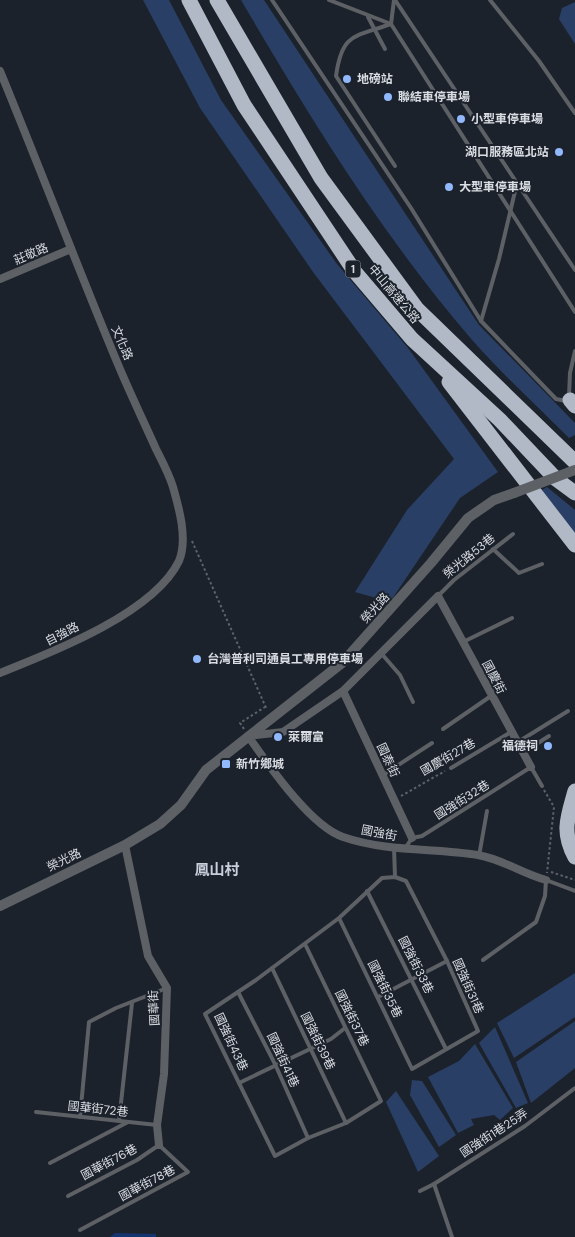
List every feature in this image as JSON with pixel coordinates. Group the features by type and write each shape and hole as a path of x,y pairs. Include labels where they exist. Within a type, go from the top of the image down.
{"highway":[{"name":"中山高速公路","path":"189,0 250,113 355,272 412,339 500,420 556,479 575,493"},
{"name":"中山高速公路","path":"217,0 321,178 417,309 575,462"},
{"path":"412,339 450,383 575,545"},
{"path":"575,791 566,826 569,846 575,857"}],"street":[{"name":"文化路","path":"0,71 119,367 172,485 180,515 182,543 180,558 170,576 150,598 132,610"},
{"name":"莊敬路","path":"0,279 71,249"},
{"name":"榮光路","path":"0,906 125,845 160,824 181,805 206,770 342,663 431,563 468,518 494,500 575,470"},
{"name":"國慶街","path":"438,596 531,767"},
{"path":"248,736 283,732 343,691 438,596"},
{"name":"自強路","path":"0,673 48,654 132,610"},
{"name":"國泰街","path":"343,691 412,838"},
{"name":"國強街","path":"248,736 277,777 311,815 342,837 394,848 480,856 546,880"},
{"name":"國華街","path":"125,845 148,956 167,988 164,1074 157,1125 159,1145"}],"lane":[{"path":"272,0 411,208 480,321 556,399 564,402 572,403 570,373 575,351"},
{"path":"329,0 368,17 391,24"},
{"path":"394,0 391,24 575,312"},
{"path":"394,0 575,270"},
{"path":"490,0 540,61 575,113"},
{"path":"368,17 385,49"},
{"path":"391,24 349,38 339,55 336,76 395,166"},
{"path":"480,321 495,276 517,183"},
{"name":"榮光路53巷","path":"438,596 514,534"},
{"path":"493,550 519,573 542,564"},
{"path":"463,642 512,618"},
{"path":"381,653 400,675 413,702"},
{"path":"443,729 491,696"},
{"path":"518,742 568,711"},
{"name":"國慶街27巷","path":"452,768 511,732"},
{"path":"524,752 549,736"},
{"path":"383,775 432,743"},
{"path":"531,767 542,786"},
{"name":"國強街32巷","path":"412,838 430,832 531,767"},
{"path":"480,856 487,811"},
{"path":"405,849 412,838"},
{"path":"394,848 395,877"},
{"name":"國強街31巷","path":"395,877 406,881 447,961 478,1031 412,1069"},
{"name":"國強街43巷","path":"381,1100 346,1123 308,1138 276,1156 205,1014 272,968 339,918 382,878 395,877"},
{"path":"483,960 536,922 545,896 546,880 575,891"},
{"name":"國強街33巷","path":"367,891 446,1049"},
{"name":"國強街35巷","path":"339,918 412,1069"},
{"name":"國強街37巷","path":"305,944 381,1100"},
{"path":"378,997 447,961"},
{"name":"國強街39巷","path":"272,968 346,1123"},
{"path":"80,1117 90,1022 116,1008 167,988"},
{"name":"國強街41巷","path":"238,992 275,1064 308,1138"},
{"path":"119,1121 132,1003"},
{"path":"239,1083 258,1075 309,1047 331,1039 345,1028"},
{"name":"國強街1巷25弄","path":"420,1191 525,1126 575,1088"},
{"name":"國華街72巷","path":"36,1112 157,1125"},
{"path":"50,1163 129,1122"},
{"name":"國華街76巷","path":"68,1196 137,1160 159,1145"},
{"name":"國華街78巷","path":"80,1230 188,1172 159,1145"},
{"path":"434,1184 452,1237"}],"path":[{"path":"189,533 271,719"},
{"path":"248,736 240,723 266,706"},
{"name":"國慶街27巷","path":"394,800 452,768"},
{"path":"542,786 554,807 546,880"},
{"path":"547,871 575,880"}],"shaded area":[{"path":"143,0 169,0 221,100 337,264 408,348 498,472 460,498 390,602 355,592 407,510 454,459 313,272 200,108"},
{"path":"241,0 264,0 479,325 575,423 575,435 569,438 496,366 473,341 408,260 349,176"},
{"path":"575,2 575,44 559,19 562,8"},
{"path":"547,487 575,510 575,533 540,491"},
{"path":"575,973 575,1017 514,1058 497,1023"},
{"path":"575,1021 575,1068 531,1103 516,1062"},
{"path":"495,1027 528,1103 516,1108 479,1043"},
{"path":"475,1044 513,1108 500,1120 494,1115 471,1119 474,1125 458,1133 428,1077 459,1061"},
{"path":"412,1080 422,1081 456,1135 439,1147 410,1095"},
{"path":"396,1091 439,1156 418,1172 386,1102"},
{"path":"115,1233 156,1234 156,1237 110,1237"}],"place":[{"name":"地磅站","path":"347,79"},
{"name":"聯結車停車場","path":"388,97"},
{"name":"小型車停車場","path":"461,119"},
{"name":"湖口服務區北站","path":"559,152"},
{"name":"大型車停車場","path":"449,187"},
{"name":"台灣普利司通員工專用停車場","path":"197,659"},
{"name":"萊爾富","path":"278,737"},
{"name":"福德祠","path":"548,746"},
{"name":"新竹鄉城","path":"226,764"}],"district":[{"name":"鳳山村","path":"217,870"}]}
